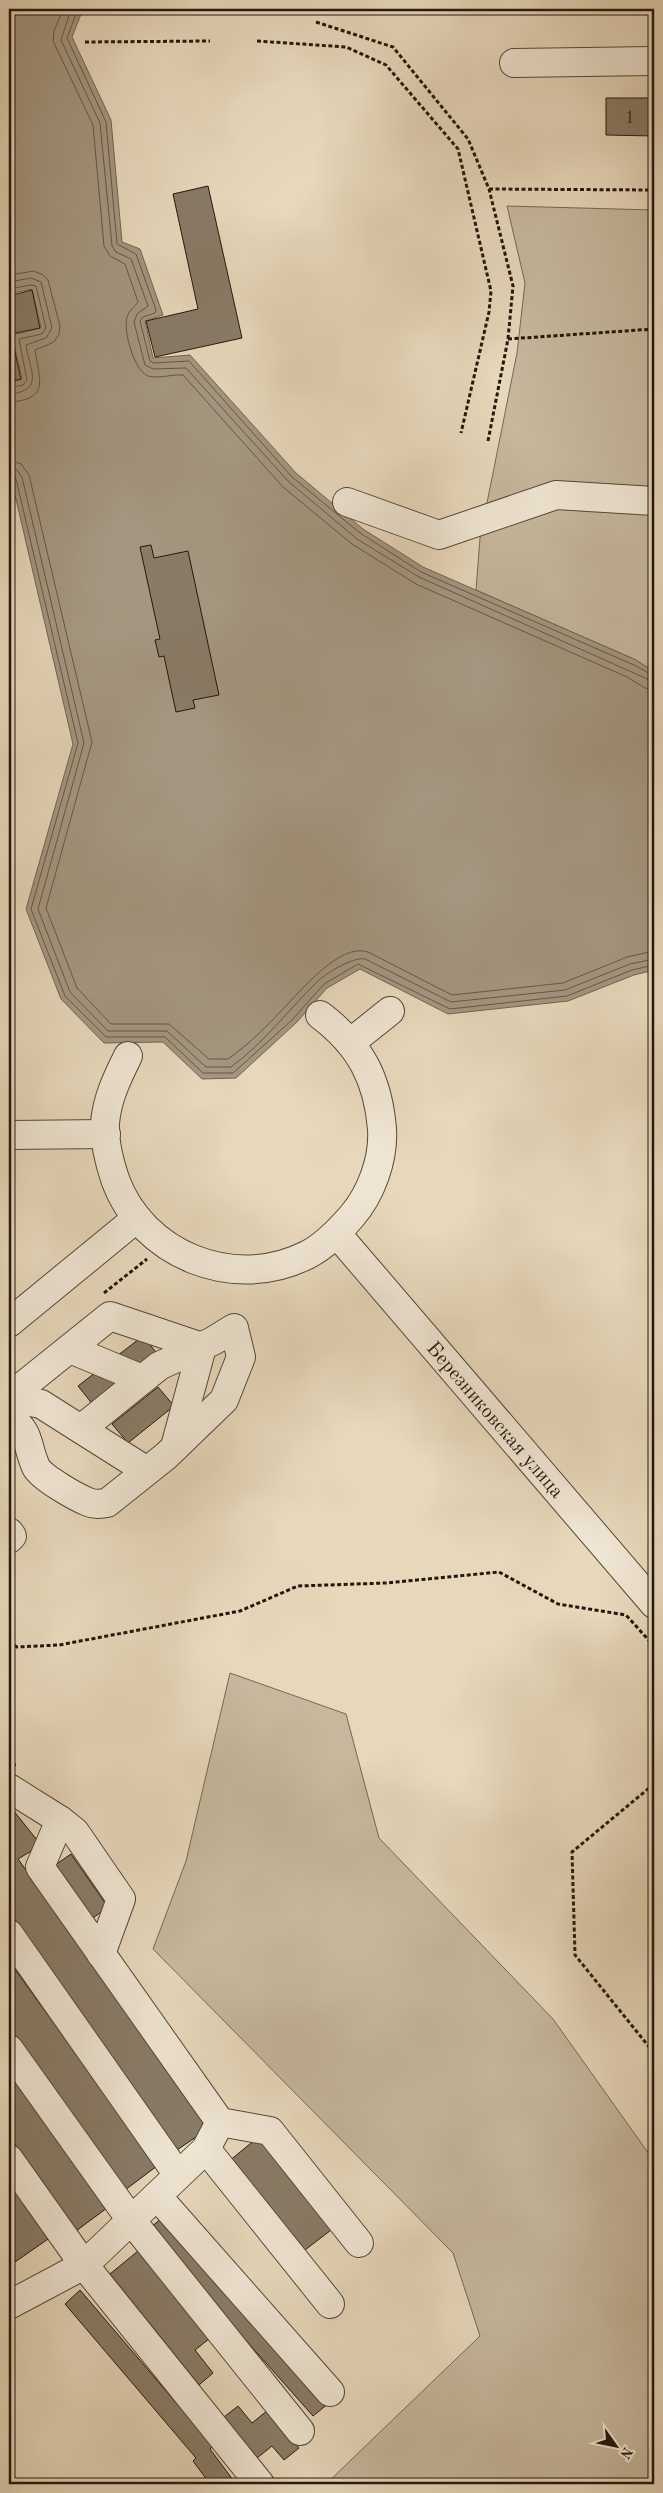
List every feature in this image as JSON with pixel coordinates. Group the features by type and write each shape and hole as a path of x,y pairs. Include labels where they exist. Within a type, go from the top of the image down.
{"street":[{"path":"514,63 654,61"},
{"path":"347,502 439,535 556,495 654,501"},
{"path":"350,1043 390,1011"},
{"path":"128,1056 112,1088 105,1124 108,1160 117,1186 136,1218 165,1245 201,1264 237,1270 273,1267 307,1255 337,1234 360,1207 376,1174 383,1138 380,1102 368,1068 337,1028 320,1015"},
{"path":"9,1135 106,1134"},
{"path":"9,1323 136,1218"},
{"name":"Березниковская улица","path":"337,1234 654,1604"},
{"path":"9,1397 110,1316 202,1347"},
{"path":"9,1417 20,1424 26,1434 37,1468 45,1476 88,1502 98,1505 107,1503 175,1447 224,1400 241,1357 234,1328 202,1347 159,1366 81,1429"},
{"path":"175,1447 202,1347"},
{"path":"70,1349 142,1380"},
{"path":"9,1403 31,1402 41,1404 147,1471"},
{"path":"9,1532 12,1536 9,1539"},
{"path":"9,1788 60,1820 75,1832 121,1899 101,1954"},
{"path":"60,1820 40,1867 220,2122 270,2131 360,2243"},
{"path":"9,1934 178,2176"},
{"path":"9,2049 132,2220 300,2432"},
{"path":"9,2305 84,2265 206,2149 220,2122"},
{"path":"206,2149 330,2304"},
{"path":"9,2160 84,2265 260,2484"},
{"path":"157,2196 330,2392"}],"path":[{"path":"316,22 393,47 468,139 490,189 514,286 508,339 488,441"},
{"path":"85,42 210,41"},
{"path":"257,41 346,47 386,65 458,149 491,291 461,433"},
{"path":"490,189 654,190"},
{"path":"508,339 654,329"},
{"path":"9,1642 17,1647 59,1645 240,1611 298,1586 386,1583 498,1572 558,1604 626,1614 654,1646"},
{"path":"654,1784 572,1852 575,1955 654,2053"}],"shaded area":[{"path":"507,206 654,210 654,672 636,660 476,590 480,538 517,353 525,283"},
{"path":"230,1673 346,1714 379,1838 553,2019 654,2161 654,2484 326,2484 480,2336 453,2253 153,1949 186,1861"}],"water":[{"path":"9,9 83,9 72,37 111,120 122,242 140,249 163,315 145,321 153,358 190,355 296,473 363,529 423,567 636,660 654,672 654,970 634,975 568,1001 448,1014 360,969 327,988 296,1023 236,1078 202,1079 163,1042 104,1043 61,999 26,909 73,744 9,469 9,383 22,379 12,335 41,328 32,289 9,294"}],"building":[{"path":"606,98 654,98 654,136 606,135"},
{"path":"208,186 242,338 155,357 146,321 198,309 173,194"},
{"path":"32,290 40,328 11,334 21,379 9,382 9,296"},
{"path":"151,545 154,558 188,551 219,695 193,700 195,708 176,712 164,656 159,657 155,640 160,639 140,547"},
{"path":"143,1336 159,1356 94,1406 78,1386"},
{"path":"158,1387 174,1406 128,1443 112,1424"},
{"path":"9,1755 16,1765 9,1772"},
{"path":"9,1805 41,1845 18,1859 209,2128 177,2150 9,1911"},
{"path":"71,1854 108,1907 93,1918 55,1865"},
{"path":"9,1961 157,2166 125,2190 9,2027"},
{"path":"9,2071 107,2208 76,2231 9,2136"},
{"path":"261,2135 335,2227 301,2253 228,2162"},
{"path":"9,2178 51,2237 15,2262 9,2253"},
{"path":"164,2216 329,2403 313,2416 148,2230"},
{"path":"138,2251 209,2339 195,2350 213,2373 199,2385 110,2274"},
{"path":"80,2290 213,2446 210,2449 236,2484 210,2484 193,2461 196,2458 65,2304"},
{"path":"238,2406 252,2423 268,2410 299,2448 284,2460 272,2446 257,2458 224,2417"}]}
